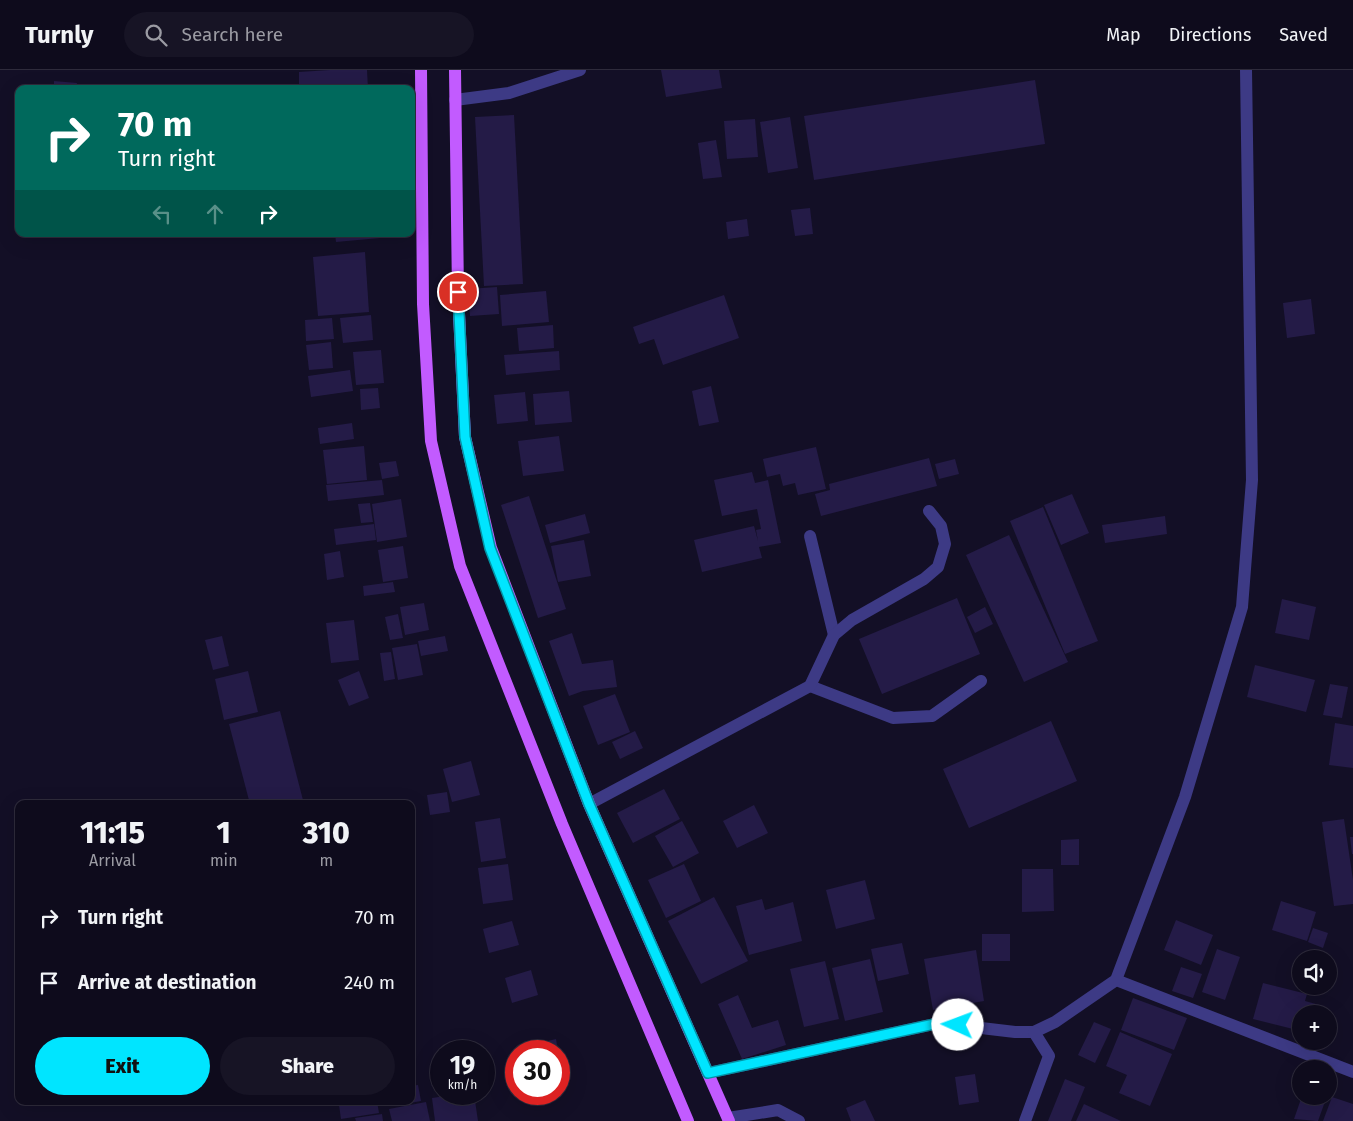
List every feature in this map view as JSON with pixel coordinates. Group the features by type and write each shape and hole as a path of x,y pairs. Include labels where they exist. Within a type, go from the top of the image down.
{"main road":[{"path":"421,70 423,304 431,441 460,566 562,824 688,1121"},
{"path":"455,70 458,292 465,437 490,548 589,804 728,1120"}],"street":[{"path":"455,100 509,93 580,70"},
{"path":"708,1073 939,1023 1015,1032 1034,1032 1055,1022 1116,980 1185,797 1242,607 1252,480 1246,70"},
{"path":"589,804 810,686 834,635 852,620 924,579 938,567 945,544 941,526 929,511"},
{"path":"810,536 834,635"},
{"path":"810,686 893,718 932,716 981,681"},
{"path":"1116,980 1353,1072"},
{"path":"1025,1121 1049,1056 1034,1032"},
{"path":"728,1120 778,1110 799,1121"}],"building":[{"path":"367,70 368,85 299,85 299,72"},
{"path":"661,70 719,70 722,88 666,97"},
{"path":"1035,80 1045,144 814,180 804,116"},
{"path":"54,81 77,83 77,85 54,85"},
{"path":"514,115 523,284 484,286 475,117"},
{"path":"790,117 798,168 768,173 760,122"},
{"path":"755,119 758,157 727,159 724,121"},
{"path":"716,140 722,177 703,179 698,143"},
{"path":"810,208 813,234 795,236 791,210"},
{"path":"747,219 749,236 728,239 726,222"},
{"path":"335,237 380,237 380,238 336,242"},
{"path":"365,252 369,312 318,316 313,257"},
{"path":"497,287 499,314 470,316 468,289"},
{"path":"546,291 549,322 502,326 500,295"},
{"path":"724,295 739,338 663,365 654,339 639,344 633,327"},
{"path":"1311,299 1315,334 1287,338 1283,303"},
{"path":"371,315 373,340 343,343 340,318"},
{"path":"332,318 334,339 306,341 305,320"},
{"path":"553,325 554,348 519,351 517,328"},
{"path":"331,342 333,368 309,370 306,345"},
{"path":"381,350 384,383 356,385 353,352"},
{"path":"559,351 560,370 506,375 504,355"},
{"path":"350,370 353,391 311,397 308,376"},
{"path":"711,386 719,422 699,426 692,391"},
{"path":"378,388 380,408 361,410 360,389"},
{"path":"569,391 572,422 535,425 533,394"},
{"path":"525,392 528,421 497,424 494,395"},
{"path":"352,423 354,439 320,444 318,428"},
{"path":"559,436 564,471 523,476 518,441"},
{"path":"364,446 367,480 327,484 323,450"},
{"path":"816,447 826,489 798,495 795,483 783,486 780,474 767,477 763,459"},
{"path":"929,458 937,486 821,516 815,494 830,490 829,484"},
{"path":"955,459 959,474 939,479 935,464"},
{"path":"396,461 399,476 382,479 379,463"},
{"path":"752,472 755,483 768,480 781,543 759,547 762,558 702,572 694,540 754,526 758,541 756,530 761,529 757,509 722,516 714,480"},
{"path":"382,480 384,495 328,501 326,485"},
{"path":"1072,494 1089,533 1061,545 1044,505"},
{"path":"529,496 566,609 538,618 501,505"},
{"path":"401,499 407,537 377,542 372,504"},
{"path":"370,503 373,522 361,523 358,504"},
{"path":"1043,507 1098,641 1065,654 1010,521"},
{"path":"585,514 590,533 550,543 545,525"},
{"path":"1165,516 1167,534 1105,543 1102,525"},
{"path":"374,524 376,540 336,545 334,529"},
{"path":"1009,535 1068,662 1024,682 966,555"},
{"path":"584,540 591,576 558,582 551,546"},
{"path":"403,546 408,578 383,582 378,550"},
{"path":"340,551 344,577 327,580 324,554"},
{"path":"393,582 395,592 364,596 363,586"},
{"path":"957,598 980,654 882,694 859,639"},
{"path":"1282,599 1316,607 1309,640 1275,633"},
{"path":"424,603 429,630 405,635 400,607"},
{"path":"985,607 993,624 975,633 967,617"},
{"path":"398,614 403,638 390,640 385,617"},
{"path":"354,620 359,660 331,663 326,623"},
{"path":"572,633 582,664 613,660 617,687 583,691 569,696 549,641"},
{"path":"222,636 229,666 213,670 205,640"},
{"path":"445,636 448,651 421,656 418,641"},
{"path":"417,644 423,675 398,680 392,648"},
{"path":"391,652 395,679 384,681 380,653"},
{"path":"1255,665 1315,680 1306,712 1247,697"},
{"path":"248,671 258,712 224,720 215,679"},
{"path":"359,671 369,698 349,706 338,680"},
{"path":"1330,684 1348,687 1342,718 1323,715"},
{"path":"615,694 630,732 598,745 583,706"},
{"path":"280,711 303,800 249,800 229,724"},
{"path":"1051,721 1077,781 969,828 943,769"},
{"path":"1335,723 1353,726 1353,768 1329,765"},
{"path":"635,731 643,748 620,759 612,742"},
{"path":"471,761 480,795 452,802 443,769"},
{"path":"664,789 680,819 633,843 617,813"},
{"path":"447,792 450,812 430,815 427,795"},
{"path":"754,805 768,833 737,848 723,821"},
{"path":"500,818 506,858 481,862 475,822"},
{"path":"1344,819 1353,880 1353,904 1334,906 1322,822"},
{"path":"682,821 699,853 673,867 655,836"},
{"path":"1350,837 1353,837 1353,854 1352,854"},
{"path":"1079,839 1079,865 1061,865 1061,840"},
{"path":"508,864 513,900 483,904 478,868"},
{"path":"684,864 701,901 666,918 648,880"},
{"path":"1022,869 1053,869 1054,911 1022,912"},
{"path":"865,880 875,919 836,929 826,890"},
{"path":"714,897 748,961 701,984 668,921"},
{"path":"762,899 765,910 793,902 802,941 749,955 736,906"},
{"path":"1281,901 1316,912 1307,941 1272,930"},
{"path":"1176,920 1213,935 1201,965 1164,950"},
{"path":"512,921 519,945 489,953 483,929"},
{"path":"1313,928 1328,933 1323,948 1308,942"},
{"path":"982,934 1010,934 1010,961 982,961"},
{"path":"902,943 909,974 878,981 871,949"},
{"path":"1217,949 1240,957 1225,1000 1202,992"},
{"path":"976,950 984,1001 933,1010 924,959"},
{"path":"870,959 883,1012 845,1021 832,968"},
{"path":"825,961 839,1019 804,1027 790,969"},
{"path":"1181,967 1202,974 1193,998 1172,991"},
{"path":"531,970 538,995 512,1003 505,978"},
{"path":"1263,983 1292,990 1292,995 1307,995 1305,1001 1319,1005 1292,1005 1292,1029 1253,1019"},
{"path":"738,995 752,1028 778,1020 786,1045 742,1059 718,1004"},
{"path":"1133,998 1187,1018 1174,1050 1121,1030"},
{"path":"1094,1022 1111,1029 1095,1063 1078,1055"},
{"path":"1120,1032 1172,1054 1150,1106 1119,1093 1127,1075 1106,1066"},
{"path":"975,1074 979,1102 959,1105 955,1077"},
{"path":"1065,1079 1085,1087 1071,1121 1048,1121"},
{"path":"415,1085 418,1085 421,1101 415,1102"},
{"path":"1337,1099 1353,1104 1353,1121 1323,1121 1329,1105 1337,1105"},
{"path":"865,1100 875,1121 851,1121 846,1108"},
{"path":"426,1102 430,1121 392,1121 389,1109"},
{"path":"1084,1104 1121,1121 1076,1121"},
{"path":"339,1105 378,1105 379,1113 341,1119"},
{"path":"433,1105 476,1105 478,1121 435,1121"},
{"path":"1299,1105 1324,1105 1318,1121 1294,1119"},
{"path":"382,1114 383,1121 356,1121 355,1118"}],"route":[{"path":"458,292 465,437 490,548 589,804 708,1073 939,1023 958,1025"}]}
